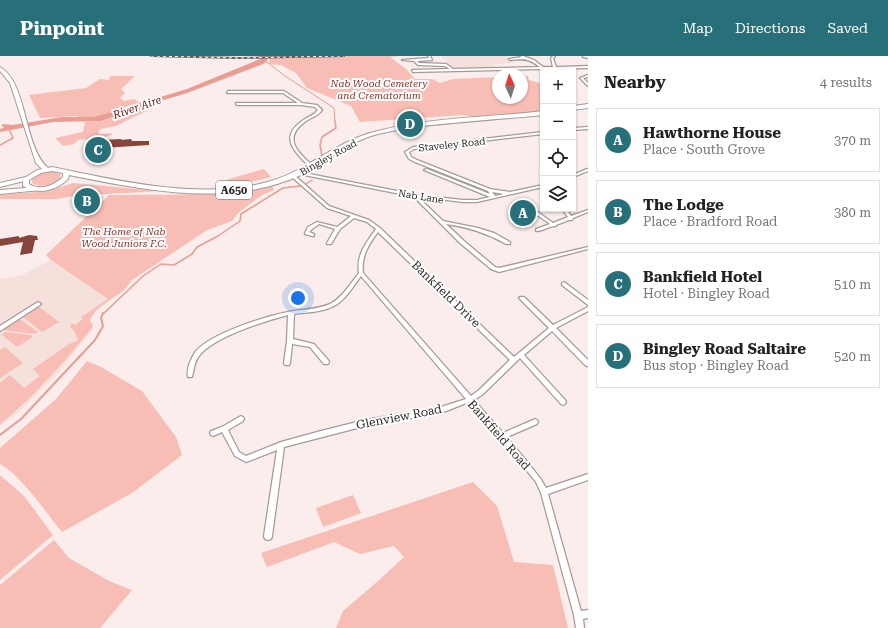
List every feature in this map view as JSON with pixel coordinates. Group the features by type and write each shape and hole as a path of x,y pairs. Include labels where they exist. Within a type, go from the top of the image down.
{"highway":[{"path":"0,68 12,83 12,93 31,151 32,165 25,182 28,187 39,189"},
{"path":"0,75 5,83"},
{"path":"576,108 588,106"},
{"name":"Bingley Road","path":"66,172 128,185 181,190 211,191 242,189 272,183 296,174 312,167 357,139 392,129 540,113"},
{"path":"27,177 46,169 39,163 31,151"},
{"name":"A650","path":"46,169 58,169 66,172"},
{"path":"59,184 66,178 66,172"},
{"name":"A650","path":"39,189 77,179 128,185"}],"main road":[{"path":"0,185 27,177"},
{"path":"0,192 39,189"}],"street":[{"path":"403,60 431,59 430,56"},
{"path":"521,56 534,62 542,68"},
{"path":"554,56 552,58 555,68"},
{"path":"584,56 588,57"},
{"path":"510,58 524,58"},
{"path":"415,60 418,64"},
{"path":"411,64 446,65 452,70"},
{"path":"572,68 588,67"},
{"path":"413,70 428,71 540,68"},
{"path":"588,76 581,78 588,85"},
{"path":"228,92 284,92 301,104"},
{"path":"237,104 301,104 316,106 320,110 299,125 291,141 301,158 312,167"},
{"path":"576,129 588,128"},
{"name":"Staveley Road","path":"510,193 489,190 416,161 410,158 407,152 413,148 540,133"},
{"path":"426,170 494,197"},
{"path":"576,175 588,170"},
{"name":"Nab Lane","path":"296,174 418,196 463,201 477,201 540,187"},
{"name":"Bankfield Drive","path":"296,174 328,207 368,221 378,229 517,357 563,402"},
{"path":"489,190 494,197"},
{"path":"418,196 419,200 462,242 493,268 499,270 588,248"},
{"path":"534,211 554,225"},
{"path":"538,230 588,211"},
{"path":"566,212 570,219"},
{"path":"328,243 338,228 354,216"},
{"path":"442,222 476,228 495,234 508,243"},
{"path":"312,235 308,233 310,228 318,223 338,228"},
{"path":"190,375 192,364 198,353 207,344 270,318 330,306 337,301 361,273 359,265 362,254 378,229"},
{"name":"Bankfield Road","path":"361,273 469,400 502,436 538,480 544,492 578,614 580,628"},
{"path":"564,284 588,303"},
{"path":"522,298 588,364"},
{"path":"0,329 38,304"},
{"name":"Glenview Road","path":"224,429 237,454 246,459 281,445 365,423 441,410 469,400 481,392 517,357 552,328 588,309"},
{"path":"287,363 290,341 291,313"},
{"path":"290,341 312,345 326,362"},
{"path":"214,433 241,419"},
{"path":"502,436 535,422"},
{"path":"268,536 281,445"},
{"path":"544,492 588,478"},
{"path":"578,614 588,614"}],"shaded area":[{"path":"441,56 507,56 514,63 493,64 496,68 453,69"},
{"path":"51,260 110,300 94,314 90,321 93,329 59,372 18,413 0,426 0,279 22,275"}],"green space":[{"name":"Nab Wood Cemetery and Crematorium","path":"269,56 399,56 390,57 406,69 415,79 432,79 440,83 453,79 492,77 492,104 528,104 528,76 529,80 540,83 540,111 478,118 463,115 360,122 351,106 307,88 296,73 281,65 269,64"},
{"path":"110,76 135,76 121,89 125,93 120,98 124,101 134,99 140,103 94,117 77,118 77,116 40,118 29,95 86,88 100,79 109,80"},
{"path":"147,105 154,107 116,126 100,129 98,134 113,133 110,136 78,140 74,144 63,146 55,138 83,132 85,122 101,121"},
{"path":"264,169 271,177 232,186 218,186 229,179"},
{"path":"48,171 60,174 60,178 47,185 36,185 32,183 32,179 38,174"},
{"path":"73,183 159,191 73,196 57,199 0,199 0,195 49,191"},
{"name":"The Home of Nab Wood Juniors F.C.","path":"272,186 274,190 262,195 239,212 232,221 207,230 132,280 120,294 95,311 90,321 93,325 92,328 71,353 25,402 0,424 0,383 10,375 24,388 40,376 33,369 69,344 78,340 74,330 70,328 72,323 75,325 83,319 81,317 108,299 46,255 109,195 170,195 232,192"},
{"path":"39,307 59,322 42,332 23,317"},
{"path":"20,319 38,332 35,334 2,330"},
{"path":"5,332 31,335 33,337 17,347 2,335"},
{"path":"5,347 23,363 0,378 0,350"},
{"path":"87,361 101,367 142,391 176,437 182,455 132,493 62,532 16,476 0,464 0,448 56,399"},
{"path":"0,475 24,496 53,535 0,580"},
{"path":"473,482 497,506 514,562 553,565 568,628 336,628 343,611 404,557 394,546 360,554 334,542 267,567 261,553"},
{"path":"353,495 361,513 323,527 316,508"},
{"path":"54,540 69,558 109,581 132,590 100,628 0,628 0,585"}],"water":[{"name":"River Aire","path":"259,56 268,56 267,61 263,64 187,93 101,121 53,122 0,132 0,129 5,127 1,126 3,124 13,125 62,117 94,117 187,89 260,59"}],"building":[{"path":"122,139 121,140 131,139 132,141 149,141 149,145 103,148 97,161 88,161 95,147 93,147 95,142 99,142 100,140"},
{"path":"84,196 95,196 91,205 79,205"},
{"path":"29,235 37,236 38,240 35,240 32,253 20,255 23,242 0,246 0,239 19,236 19,238"}],"waterway":[{"path":"264,60 285,76 334,108 335,122"},
{"path":"322,156 320,145 322,137 336,128 335,121"},
{"path":"0,145 13,138 9,129"},
{"path":"306,184 312,180"},
{"path":"103,314 143,276 161,264 174,265 192,254 197,247 218,236 240,221 241,214 283,188 300,186"},
{"path":"0,435 21,419 95,340 103,326 101,318 103,313"}],"railway":[{"path":"151,56 239,58 344,56"}],"place":[{"name":"Bingley Road Saltaire","path":"410,124"},
{"name":"Bankfield Hotel","path":"98,150"},
{"name":"The Lodge","path":"87,201"},
{"name":"Hawthorne House","path":"523,213"}]}
